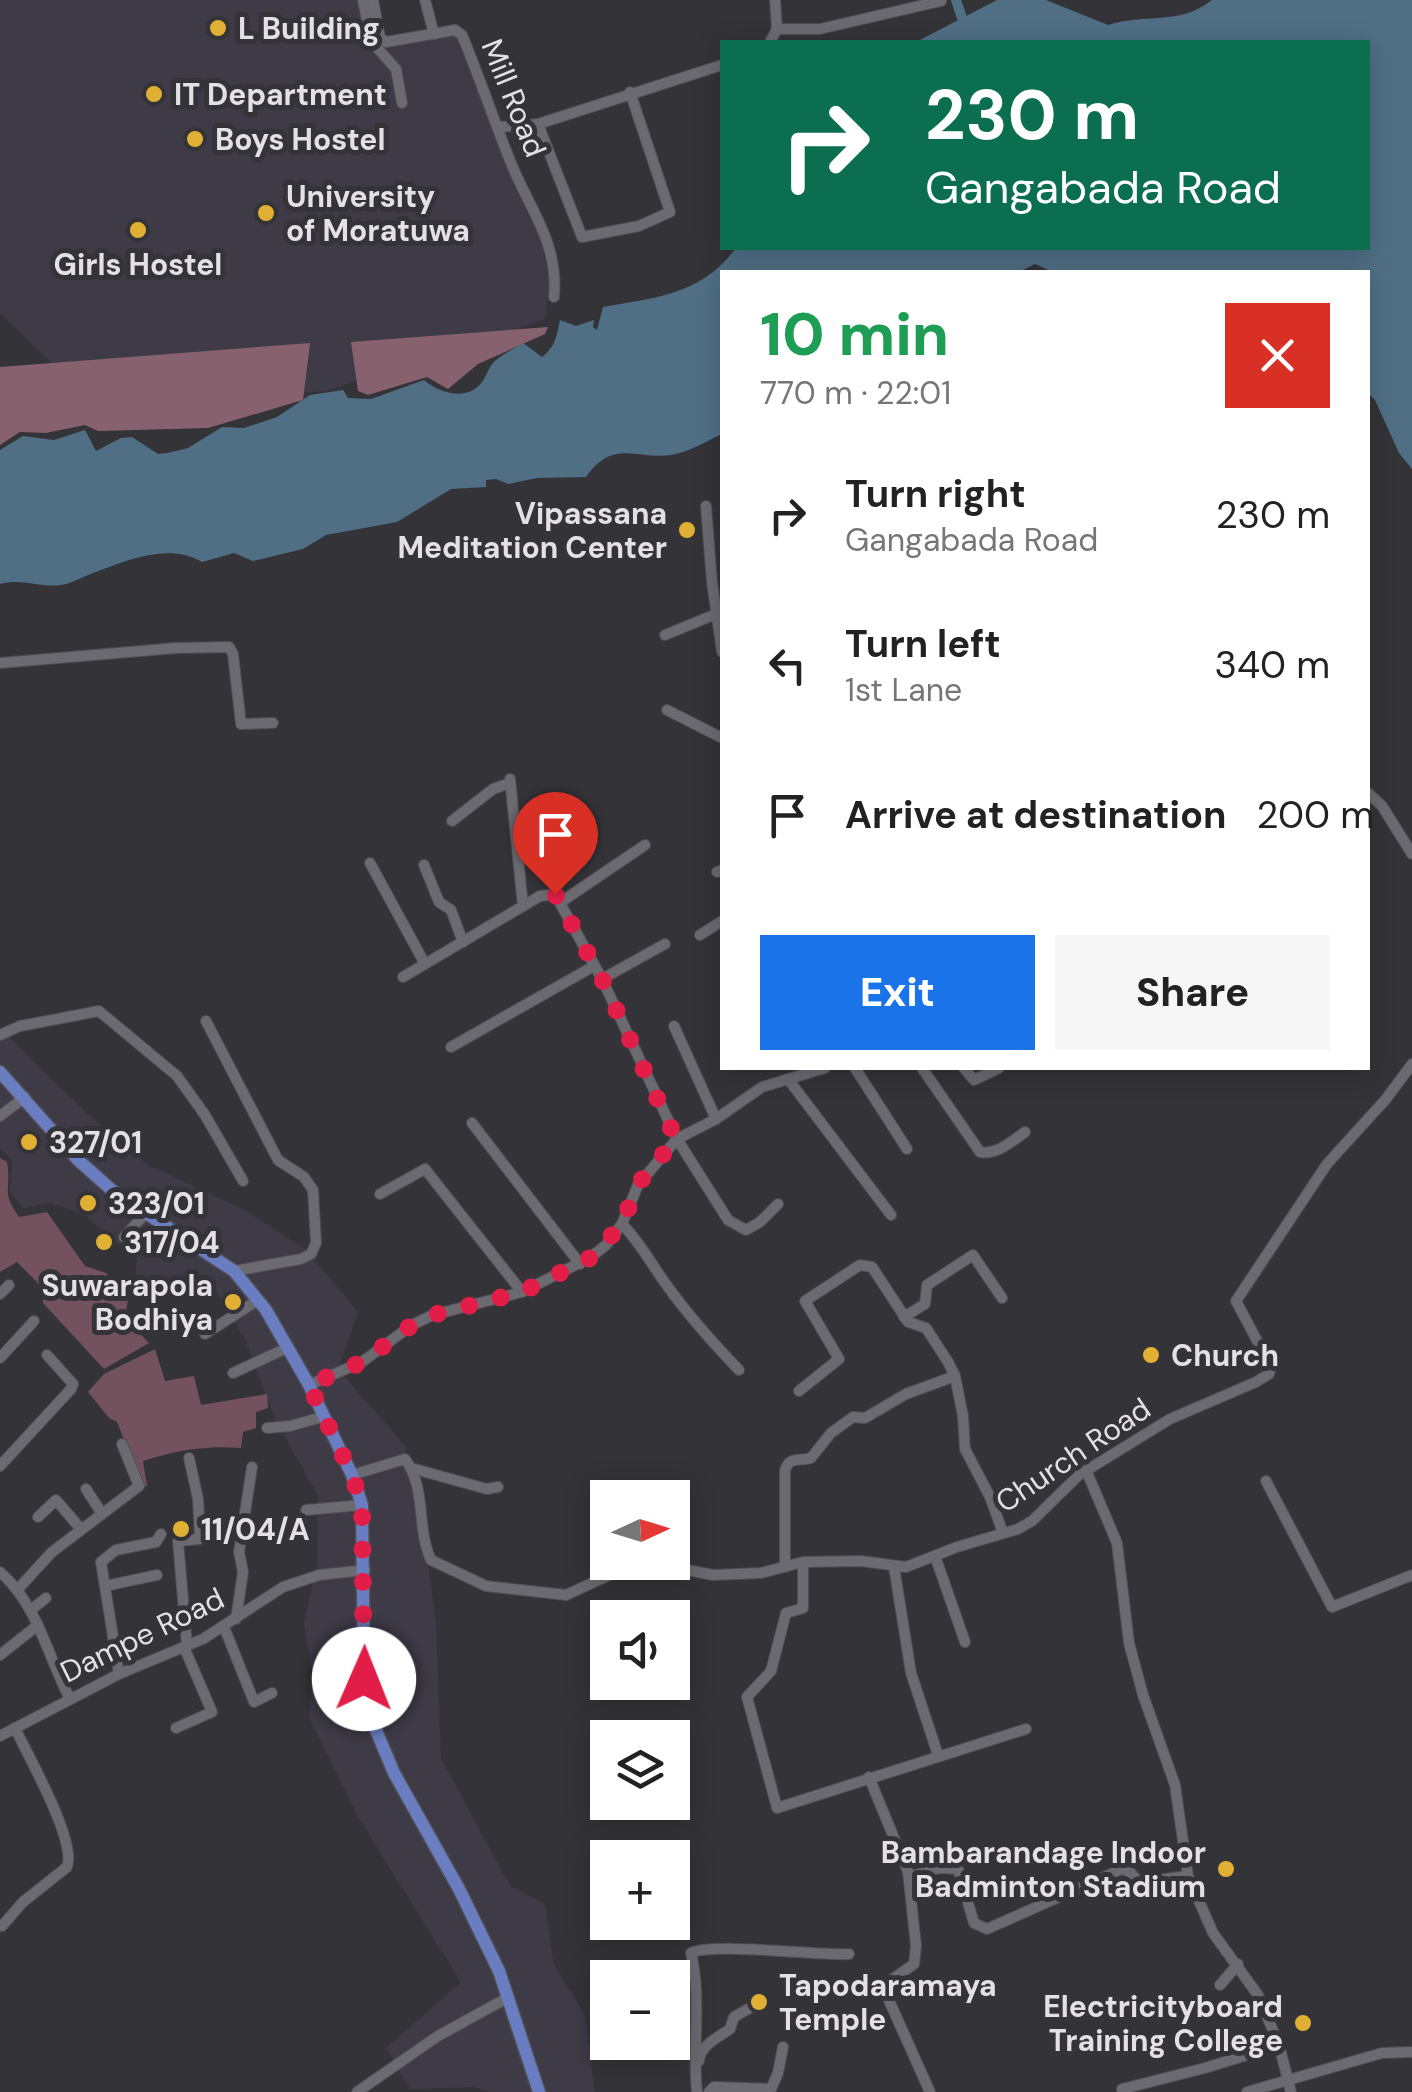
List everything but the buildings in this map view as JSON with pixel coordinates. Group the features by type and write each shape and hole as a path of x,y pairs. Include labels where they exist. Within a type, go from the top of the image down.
{"main road":[{"path":"0,1072 78,1160 114,1192 234,1271 289,1346 352,1475 362,1505 364,1679 373,1723 394,1773 459,1889 509,1997 539,2092"}],"street":[{"path":"363,0 371,41 396,69 402,103"},
{"name":"Mill Road","path":"373,0 380,38 386,42 454,30 462,35 491,116 544,230 556,282 554,297"},
{"path":"425,0 434,34"},
{"path":"771,40 777,29 775,0"},
{"path":"777,29 820,29 941,2"},
{"path":"499,127 538,124 720,66"},
{"path":"538,124 582,237 640,226 670,212 630,92"},
{"path":"706,506 720,639"},
{"path":"665,635 716,614"},
{"path":"0,663 229,647 242,724 273,723"},
{"path":"667,710 720,737"},
{"path":"452,822 493,789 510,781 523,906"},
{"path":"1370,794 1412,854"},
{"path":"561,902 646,845"},
{"path":"370,863 425,964"},
{"path":"424,865 439,902 452,910 462,942"},
{"path":"403,977 523,906 555,894 602,979 676,1139 728,1220 746,1230 778,1204"},
{"path":"700,935 720,922"},
{"path":"602,979 664,944"},
{"path":"451,1046 594,966"},
{"path":"0,1035 20,1026 98,1011 177,1076 206,1115 243,1181"},
{"path":"206,1022 278,1160 304,1176 313,1190 316,1244 311,1254 234,1271"},
{"path":"674,1026 716,1119"},
{"name":"Church Road","path":"690,1570 713,1575 761,1573 803,1562 861,1561 906,1567 1032,1521 1086,1470 1170,1419 1269,1374 1271,1367 1236,1301 1327,1164 1412,1064"},
{"path":"309,1385 362,1362 412,1325 433,1315 522,1292 580,1264 606,1246 622,1224 638,1184 676,1139 716,1119 762,1086 818,1070"},
{"path":"856,1070 907,1149"},
{"path":"923,1070 980,1152 999,1150 1025,1132"},
{"path":"966,1070 974,1080 995,1070"},
{"path":"788,1079 892,1215"},
{"path":"0,1116 25,1097"},
{"path":"472,1123 580,1264"},
{"path":"380,1194 425,1169 522,1292"},
{"path":"124,1237 145,1214"},
{"path":"622,1224 650,1256 680,1303 739,1370"},
{"path":"904,1317 926,1304 928,1285 973,1255 1002,1298"},
{"path":"800,1391 839,1360 805,1301 830,1282 867,1264 872,1266 910,1324 926,1328 955,1376 965,1449 990,1497 1003,1534"},
{"path":"206,1334 258,1300"},
{"path":"0,1358 34,1321"},
{"path":"233,1373 289,1346"},
{"path":"0,1466 74,1384 47,1355"},
{"path":"784,1567 788,1464 812,1458 831,1433 854,1417 865,1418 906,1394 955,1376"},
{"path":"267,1428 322,1417"},
{"path":"18,1589 80,1528 140,1486 122,1444"},
{"path":"176,1728 212,1712 186,1646 178,1542 200,1539 189,1458"},
{"path":"352,1475 405,1459 412,1468 422,1508 430,1560 456,1574 486,1586 566,1595 599,1580"},
{"path":"236,1619 243,1572 239,1552 252,1467"},
{"path":"412,1468 488,1489 498,1487"},
{"path":"1086,1470 1118,1543 1129,1642 1175,1785 1188,1876 1213,1934 1258,1995 1279,2045 1290,2087"},
{"path":"1266,1481 1332,1607 1412,1575"},
{"path":"86,1489 100,1512"},
{"path":"38,1517 56,1500 80,1528"},
{"path":"306,1510 362,1505"},
{"path":"119,1674 101,1562 131,1546 156,1542 161,1534"},
{"path":"935,1556 965,1642"},
{"path":"803,1562 803,1608 786,1614 771,1671 747,1697 777,1808 1026,1729"},
{"path":"894,1567 911,1673 938,1755"},
{"name":"Dampe Road","path":"0,1736 119,1674 224,1628 299,1580 365,1570"},
{"path":"0,1572 32,1609 70,1699"},
{"path":"105,1586 157,1576"},
{"path":"32,1609 46,1598"},
{"path":"0,1655 38,1625"},
{"path":"224,1628 254,1702 272,1694"},
{"path":"2,1926 70,1861 66,1839 16,1728"},
{"path":"869,1777 909,1878 916,1956 910,1969 890,1981 887,1996 930,2092"},
{"path":"909,1878 940,1868 958,1868 974,1923 987,1929 1122,1869 1139,1882 1188,1876"},
{"path":"698,2092 693,2058 691,1953 698,1949 724,1949 850,1954"},
{"path":"1220,1986 1238,1964"},
{"path":"357,2092 438,2036 509,1997"},
{"path":"698,2092 700,2054 720,2033 730,2029 734,2018 756,2005"},
{"path":"1122,2088 1279,2045"},
{"path":"708,2092 714,2087 770,2089 778,2074 783,2048"},
{"path":"1247,2092 1290,2087 1382,2052 1412,2052"}],"shaded area":[{"name":"University of Moratuwa","path":"0,0 373,0 383,36 401,45 454,30 461,34 539,231 550,283 545,319 326,391 98,408 0,313"},
{"path":"548,327 545,334 478,364 448,389 427,377 368,395 358,391 351,342"},
{"path":"310,343 303,400 208,428 98,431 85,425 46,433 20,432 0,445 0,367"},
{"path":"0,1028 89,1115 148,1165 245,1210 306,1250 358,1312 338,1369 407,1448 405,1459 421,1510 436,1624 441,1758 510,1886 545,1904 554,1965 585,2015 595,2092 489,2092 474,2087 410,2089 386,2048 461,1982 358,1817 309,1717 313,1675 304,1624 317,1563 318,1496 275,1419 245,1340 213,1286 178,1290 152,1304 134,1283 137,1260 85,1215 51,1203 23,1208 10,1192 12,1160 0,1149"},
{"path":"0,1158 7,1162 8,1195 19,1217 47,1212 85,1266 106,1273 128,1299 125,1318 149,1343 104,1369 43,1303 44,1289 17,1262 0,1272"},
{"path":"155,1349 165,1381 194,1376 201,1405 267,1394 268,1408 256,1412 256,1428 243,1432 241,1448 192,1449 143,1461 147,1486 143,1487 117,1422 88,1392 104,1374"}],"water":[{"path":"997,0 1046,0 1108,25 1187,13 1212,0 1412,0 1412,469 1399,453 1370,395 1370,270 1048,270 1035,264 1023,270 720,270 720,435 691,449 659,456 616,454 596,465 586,477 537,478 508,484 486,480 486,487 451,489 397,522 326,535 303,549 253,561 234,553 202,562 189,556 161,554 132,559 65,584 0,584 0,450 23,436 54,440 85,430 96,451 121,438 132,437 158,454 188,448 222,427 244,428 277,417 310,395 343,390 348,398 371,399 424,380 445,392 469,392 482,382 495,361 523,343 542,357 553,345 560,320 576,326 594,320 597,330 603,307 693,285 734,250 1370,250 1370,40 920,40"}],"waterway":[{"path":"956,0 962,18"}],"place":[{"name":"L Building","path":"218,28"},
{"name":"IT Department","path":"154,94"},
{"name":"Boys Hostel","path":"195,139"},
{"name":"University of Moratuwa","path":"266,213"},
{"name":"Girls Hostel","path":"138,230"},
{"name":"Vipassana Meditation Center","path":"687,530"},
{"name":"327/01","path":"29,1142"},
{"name":"323/01","path":"88,1203"},
{"name":"317/04","path":"104,1242"},
{"name":"Suwarapola Bodhiya","path":"233,1302"},
{"name":"Church","path":"1151,1355"},
{"name":"11/04/A","path":"181,1529"},
{"name":"Bambarandage Indoor Badminton Stadium","path":"1226,1869"},
{"name":"Tapodaramaya Temple","path":"759,2002"},
{"name":"Electricityboard Training College","path":"1303,2023"}],"route":[{"path":"364,1679 362,1505 309,1385 362,1362 412,1325 433,1315 522,1292 592,1257 622,1224 638,1184 676,1139 602,979 555,894"}]}
